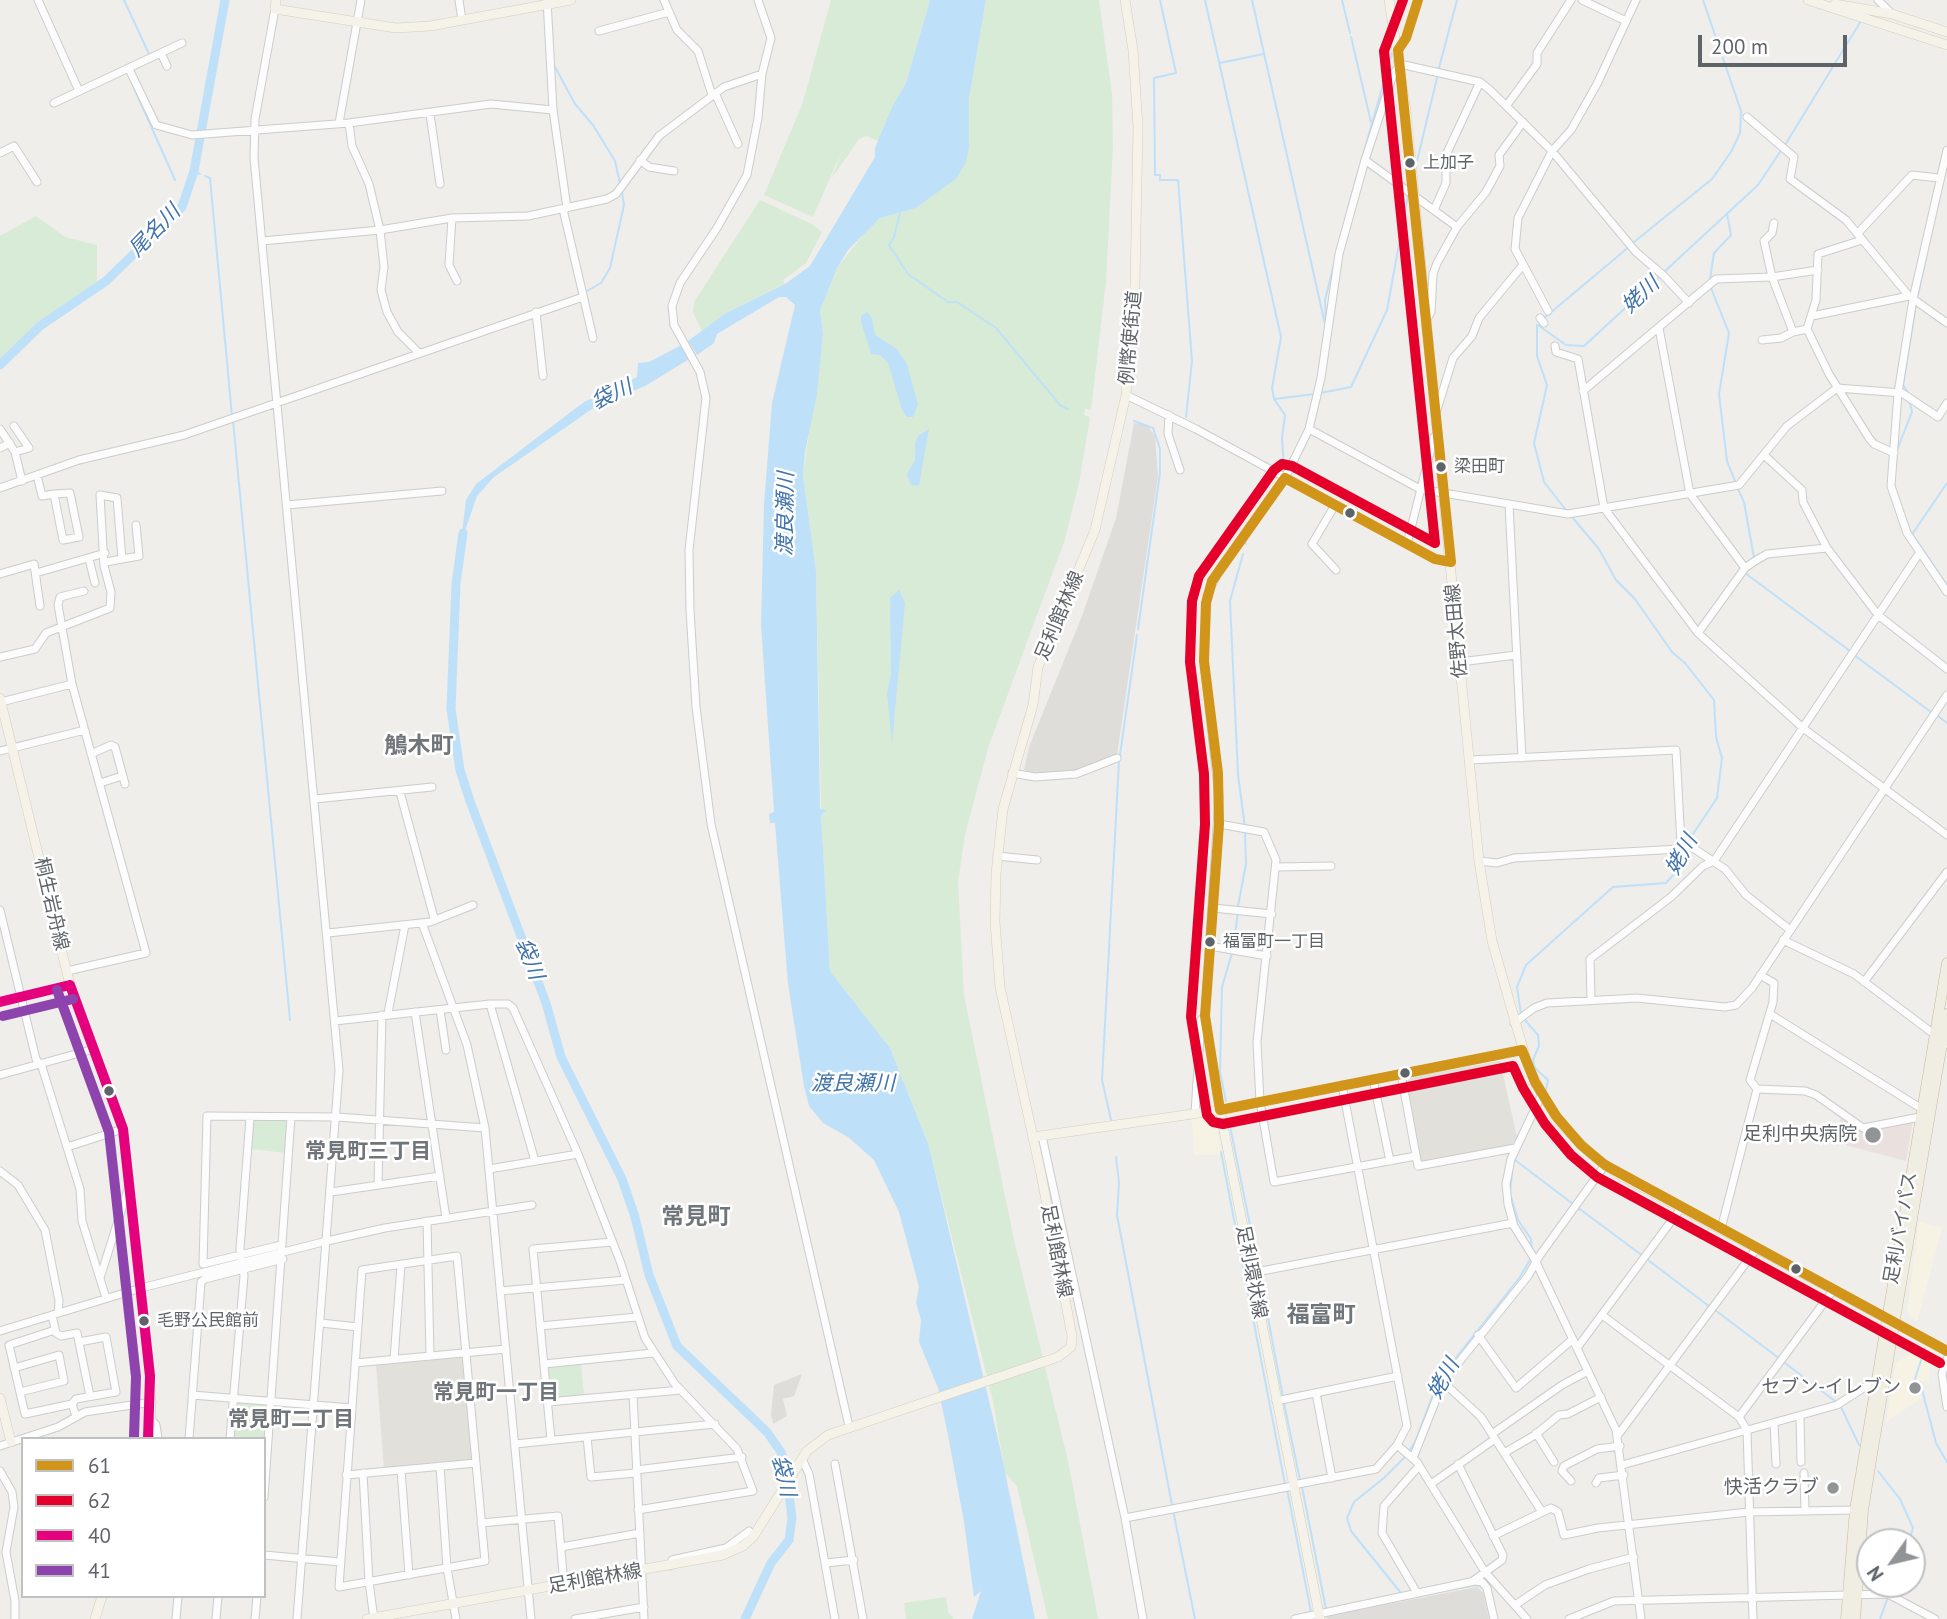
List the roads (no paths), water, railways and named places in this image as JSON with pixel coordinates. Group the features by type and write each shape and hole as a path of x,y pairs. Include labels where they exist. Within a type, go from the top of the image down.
{"highway":[{"name":"足利バイパス","path":"1846,1619 1921,1113 1947,963"},
{"name":"足利バイパス","path":"1855,1619 1851,1595 1855,1510 1876,1380 1891,1318 1945,1042 1947,1014"}],"main road":[{"path":"276,4 357,24 404,28 571,0"},
{"name":"例幣使街道","path":"1125,0 1133,50 1138,127 1135,284 1126,395"},
{"name":"佐野太田線","path":"1389,0 1398,50 1415,197 1479,861 1492,942 1519,1019 1522,1050"},
{"path":"1808,0 1860,12 1878,10 1947,32"},
{"path":"1818,0 1860,12"},
{"path":"1878,10 1947,42"},
{"name":"足利館林線","path":"371,1619 670,1566 732,1552 743,1546 762,1526 802,1460 822,1438 852,1425 1065,1354 1072,1340 1037,1136 999,975 995,922 997,856 1003,809 1033,705 1038,667 1095,530 1126,395"},
{"name":"桐生岩舟線","path":"0,700 71,985 123,1129 152,1402 148,1437"},
{"path":"1522,1050 1544,1097 1572,1136 1605,1166 1947,1350"},
{"path":"1037,1136 1220,1110"},
{"name":"足利環状線","path":"1220,1110 1319,1617"},
{"path":"0,1398 11,1443"},
{"path":"95,1619 101,1598"}],"street":[{"path":"38,0 79,91"},
{"path":"339,123 361,0"},
{"path":"459,0 461,20"},
{"path":"664,0 677,30 698,51 713,94 738,144"},
{"path":"758,0 771,38 762,74 758,118 747,175 673,298 672,317 703,379 706,398 689,550 696,707 711,824 730,918 852,1425"},
{"path":"1398,50 1418,0"},
{"path":"1507,105 1537,64 1537,53 1571,0"},
{"path":"1583,0 1626,21"},
{"path":"1548,311 1522,266 1514,245 1517,225 1552,151 1571,131 1597,84 1636,0"},
{"path":"547,2 553,110 565,208 593,338"},
{"path":"276,4 254,132 339,1070 297,1619"},
{"path":"599,31 669,12"},
{"path":"54,103 182,43"},
{"path":"161,53 167,66"},
{"path":"1522,1050 1220,1110 1205,1016 1219,824 1218,773 1204,661 1207,596 1219,570 1285,478 1309,429 1321,378 1336,267 1364,160 1399,64 1480,82 1552,151 1636,252 1664,276 1689,303"},
{"path":"129,69 156,125 191,135 349,123 491,104 553,110"},
{"path":"262,241 380,230 453,218 521,217 607,200 616,194 656,139 724,87 762,74"},
{"path":"1434,210 1446,183 1446,155 1480,82"},
{"path":"430,114 440,184"},
{"path":"1747,117 1794,157 1790,179 1833,208 1911,298 1947,323"},
{"path":"1427,318 1431,312 1434,269 1458,227 1486,192 1500,166 1499,155 1522,122"},
{"path":"349,123 352,146 369,184 380,230 384,267 381,290 387,312 398,332 419,353"},
{"path":"0,153 14,146 37,182"},
{"path":"1947,150 1911,298 1898,393 1891,492 1907,533 1947,592"},
{"path":"640,160 649,167 674,170"},
{"path":"1364,160 1458,227"},
{"path":"1894,453 1874,444 1837,388 1807,329 1812,316 1818,254 1860,237 1912,175 1939,179"},
{"path":"453,218 449,265 457,281"},
{"path":"1774,223 1772,233 1764,241 1772,277 1793,332"},
{"path":"1436,413 1453,358 1472,336 1479,318 1522,266"},
{"path":"1583,391 1716,279 1772,277 1818,270"},
{"path":"0,488 79,460 157,443 583,297"},
{"path":"1812,316 1911,298"},
{"path":"536,312 543,376"},
{"path":"1659,328 1690,494 1745,568"},
{"path":"1762,340 1781,338 1807,329"},
{"path":"1555,346 1556,352 1577,356 1604,508 1698,633 1803,728 1947,835"},
{"path":"1309,429 1420,489 1568,514 1739,485 1787,426 1837,388 1898,393 1938,417 1947,403"},
{"name":"例幣使街道","path":"1126,395 1170,415 1434,559 1451,562"},
{"path":"1170,415 1168,434 1180,470"},
{"path":"14,426 29,448 15,452"},
{"path":"0,429 15,452 22,481"},
{"path":"1407,544 1434,437 1438,434"},
{"path":"0,447 10,443"},
{"path":"1764,456 1805,494 1803,502 1827,548 1878,615 1947,669"},
{"path":"37,475 42,496 54,494 70,493 79,537 63,540 54,494"},
{"path":"287,505 442,491"},
{"path":"0,657 34,649 46,633 110,608 111,592 104,566 100,495 117,498 122,559"},
{"path":"1335,505 1312,544 1336,570"},
{"path":"1509,505 1522,758"},
{"path":"36,573 89,559 139,556 136,525"},
{"path":"1698,633 1745,568 1767,554 1827,548"},
{"path":"1591,1000 1590,959 1671,897 1703,866 1714,862 1920,552"},
{"path":"89,559 95,583"},
{"path":"0,574 34,565 40,606"},
{"path":"67,971 146,953 72,684 62,628 58,600 84,592"},
{"path":"1460,662 1516,655"},
{"path":"0,700 72,684"},
{"path":"1519,1019 1542,1004 1636,998 1731,1006 1746,996 1947,695"},
{"path":"0,751 85,730"},
{"path":"91,754 111,745 115,747 125,784"},
{"path":"1470,760 1676,750 1680,849 1514,858 1497,863 1479,861"},
{"path":"1012,773 1035,777 1076,774 1117,758"},
{"path":"100,783 122,776"},
{"path":"315,799 432,787"},
{"path":"400,792 434,918"},
{"path":"1219,824 1264,832 1269,838 1276,867 1257,1042 1260,1102 1274,1182 1416,1156"},
{"path":"1681,844 1687,844 1725,869 1746,895 1789,929"},
{"path":"997,856 1037,860"},
{"path":"1276,867 1331,866"},
{"path":"1864,982 1947,872"},
{"path":"328,933 422,923 473,905"},
{"path":"1213,908 1272,914"},
{"path":"0,910 39,1063 80,1189 82,1221 106,1298"},
{"path":"422,923 473,1066 485,1128 531,1619"},
{"path":"378,1185 385,1014 405,925"},
{"path":"1783,940 1845,969 1935,1032 1945,1042"},
{"path":"1210,946 1268,956"},
{"path":"1760,975 1774,984 1770,1014 1749,1080 1757,1089 1805,1091 1816,1095 1863,1128 1921,1113"},
{"path":"0,1002 71,985"},
{"path":"335,1021 490,1004 508,1004 513,1008 578,1154 626,1280 637,1317 653,1353 681,1390 715,1424 742,1457 753,1491 638,1510"},
{"path":"490,1004 535,1161"},
{"path":"440,1010 446,1050"},
{"path":"415,1012 446,1218"},
{"path":"1770,1014 1921,1113"},
{"path":"1195,1114 1200,1020 1205,1016"},
{"path":"0,1075 94,1049"},
{"path":"1401,1074 1419,1166 1515,1147"},
{"path":"1373,1079 1390,1161"},
{"path":"1125,1518 1376,1469 1397,1445 1408,1421 1342,1085"},
{"path":"1721,1229 1757,1089"},
{"path":"1544,1097 1515,1147 1506,1184 1513,1223 1535,1260 1618,1435 1641,1619"},
{"path":"243,1262 203,1264 207,1116 337,1117 485,1128"},
{"path":"266,1473 290,1117"},
{"path":"230,1437 250,1118"},
{"path":"67,1147 123,1129"},
{"path":"1037,1136 1125,1518 1143,1619"},
{"path":"489,1169 578,1154"},
{"path":"1410,1456 1443,1382 1528,1276 1535,1260 1605,1166"},
{"path":"0,1171 18,1185 45,1230 59,1301 55,1314 55,1331"},
{"path":"331,1192 440,1176"},
{"path":"100,1278 129,1184"},
{"path":"0,1331 141,1288 327,1241 427,1221 532,1205"},
{"path":"1577,1348 1681,1208"},
{"path":"427,1221 430,1356"},
{"path":"1251,1273 1513,1223"},
{"path":"551,1440 533,1249 612,1242"},
{"path":"1618,1435 1757,1248"},
{"path":"457,1256 485,1561 338,1587 362,1270 401,1265 457,1256"},
{"path":"189,1437 201,1282 243,1262"},
{"path":"394,1360 401,1265"},
{"path":"500,1291 626,1280"},
{"path":"1738,1417 1834,1289"},
{"path":"1602,1315 1738,1417 1747,1430 1753,1619"},
{"path":"540,1326 637,1317"},
{"path":"321,1323 358,1327"},
{"path":"55,1331 61,1336 77,1333 90,1396"},
{"path":"55,1331 9,1345 26,1414 72,1404 79,1398 117,1392 106,1337 79,1342"},
{"path":"1478,1335 1516,1388 1573,1339"},
{"path":"355,1363 506,1349"},
{"path":"544,1364 653,1353"},
{"path":"14,1367 59,1355 64,1381 20,1392"},
{"path":"1947,1359 1942,1374 1947,1407"},
{"path":"1431,1484 1562,1385 1588,1371"},
{"path":"1276,1401 1398,1376"},
{"path":"1622,1465 1800,1417 1838,1404 1876,1380"},
{"path":"1443,1382 1481,1417 1542,1512"},
{"path":"548,1402 681,1390"},
{"path":"1316,1393 1332,1478"},
{"path":"633,1394 644,1619"},
{"path":"192,1395 352,1408"},
{"path":"1504,1453 1559,1415 1568,1414 1601,1397"},
{"path":"29,1437 58,1427 76,1416 152,1402"},
{"path":"72,1404 76,1416"},
{"path":"1800,1417 1801,1462"},
{"path":"152,1419 157,1437"},
{"path":"515,1444 715,1424"},
{"path":"1774,1424 1776,1464"},
{"path":"1536,1433 1554,1462"},
{"path":"587,1437 591,1477 742,1457"},
{"path":"0,1446 21,1440"},
{"path":"1397,1445 1419,1466 1485,1572 1527,1619"},
{"path":"1571,1481 1564,1475 1564,1466 1597,1449 1620,1447"},
{"path":"802,1460 809,1474 835,1619"},
{"path":"346,1475 476,1462"},
{"path":"835,1464 855,1560 863,1619"},
{"path":"1295,1619 1319,1617 1472,1581 1503,1558 1458,1464"},
{"path":"440,1466 447,1568 456,1619"},
{"path":"1417,1593 1382,1533 1384,1506 1419,1466"},
{"path":"401,1470 409,1575"},
{"path":"0,1471 12,1492 14,1507 6,1552 15,1601 15,1619"},
{"path":"363,1473 371,1619"},
{"path":"1804,1473 1805,1511"},
{"path":"1596,1483 1599,1478 1623,1475"},
{"path":"1493,1536 1551,1508 1557,1510 1564,1535 1630,1524 1749,1512 1855,1510"},
{"path":"481,1523 558,1516 564,1585"},
{"path":"670,1566 672,1560 730,1546 749,1531"},
{"path":"561,1547 640,1533"},
{"path":"266,1555 340,1562"},
{"path":"1515,1605 1545,1585 1634,1557"},
{"path":"825,1563 855,1560"},
{"path":"1472,1581 1486,1586 1494,1619"},
{"path":"1569,1619 1607,1602 1889,1595 1935,1619"},
{"path":"176,1619 178,1598"},
{"path":"216,1619 218,1598"},
{"path":"255,1619 257,1598"},
{"path":"575,1619 605,1616 644,1607"}],"water":[{"name":"渡良瀬川","path":"930,0 986,0 969,99 969,149 965,164 956,179 916,208 880,218 848,250 837,268 820,311 823,333 817,394 805,452 803,475 816,571 820,809 827,810 821,815 830,971 890,1048 929,1146 1001,1452 1035,1619 972,1619 981,1591 974,1597 948,1435 938,1388 919,1342 921,1320 916,1303 919,1287 899,1212 874,1160 848,1137 823,1123 809,1106 804,1086 788,984 775,823 770,823 769,814 774,812 761,625 764,504 772,403 795,305 786,297 779,297 717,334 714,343 697,355 688,341 726,313 785,284 810,266 875,157 875,148 893,105 906,83"},
{"path":"867,312 872,318 875,335 897,349 907,364 918,405 913,417 907,417 902,410 888,363 880,355 871,354 861,322 861,316"},
{"path":"687,342 696,355 645,386 592,409 494,477 477,496 461,542 466,500 476,484 584,402 637,377 638,363 649,362"},
{"path":"929,429 919,485 915,486 910,484 907,474 915,460 918,436"},
{"path":"899,590 905,603 892,743 887,693 891,675 890,598"}],"waterway":[{"path":"124,0 149,54"},
{"name":"尾名川","path":"0,365 40,326 106,281 182,207 194,171 225,0"},
{"path":"1160,0 1176,73 1154,78 1155,175 1160,175 1160,180 1178,180 1192,361 1186,417"},
{"path":"1205,0 1281,337 1272,388 1274,399 1285,415 1282,438 1284,468"},
{"path":"1252,0 1325,324"},
{"path":"1342,0 1350,33"},
{"path":"1439,68 1457,0"},
{"path":"1634,242 1712,179 1731,152 1740,133 1741,111 1703,0"},
{"name":"姥川","path":"1785,145 1861,21"},
{"path":"1351,37 1371,122"},
{"path":"1348,208 1392,53"},
{"path":"1220,63 1263,54"},
{"path":"555,67 575,104 593,125 615,161 620,183"},
{"path":"1417,161 1438,74"},
{"path":"134,88 175,180"},
{"name":"姥川","path":"1663,273 1758,185 1782,149"},
{"name":"尾名川","path":"194,171 200,174"},
{"path":"205,176 210,178 232,416"},
{"path":"587,291 601,283 610,268 624,205 622,192"},
{"path":"1320,393 1351,387 1387,310 1408,195"},
{"path":"900,213 894,237 889,245 908,274 948,302 957,302 996,328 1060,405 1068,409"},
{"path":"1710,279 1714,253 1731,235 1727,214"},
{"path":"1543,319 1630,246"},
{"path":"1918,295 1926,258"},
{"path":"1326,324 1325,300 1334,264"},
{"name":"姥川","path":"1538,325 1566,345 1584,346 1659,277"},
{"path":"1711,288 1729,333 1719,394 1727,461 1735,481"},
{"path":"1908,393 1903,385 1915,311"},
{"name":"姥川","path":"1537,325 1537,356 1547,385 1534,443 1544,482 1566,510"},
{"path":"1275,399 1315,394"},
{"path":"1897,450 1912,412 1910,403"},
{"path":"233,421 290,1020"},
{"path":"1134,421 1153,428 1160,449 1160,473 1138,629"},
{"path":"1913,533 1947,483"},
{"path":"1737,487 1744,502 1754,558"},
{"name":"姥川","path":"1572,517 1599,549 1616,580 1635,599 1672,652 1685,663 1714,700 1716,737 1722,758 1717,798 1687,843"},
{"path":"1910,531 1947,585"},
{"name":"袋川","path":"463,533 456,584 451,709 460,770 470,801 546,1003 561,1057 622,1179 635,1217 649,1275 677,1346 767,1432 781,1452 786,1470 792,1518 789,1540 771,1563 745,1619"},
{"path":"1245,540 1246,544"},
{"path":"1243,554 1230,601 1238,775 1245,827"},
{"path":"1745,573 1850,651"},
{"path":"1120,755 1137,635"},
{"path":"1854,655 1931,712"},
{"path":"1938,716 1947,723"},
{"path":"1111,1120 1102,1080 1119,761"},
{"path":"1238,906 1246,864 1245,833"},
{"name":"姥川","path":"1521,1014 1517,987 1526,965 1613,887 1666,883 1681,866 1684,848"},
{"path":"1233,948 1238,912"},
{"path":"1226,1101 1220,1072 1222,987 1232,953"},
{"name":"姥川","path":"1524,1019 1538,1035 1539,1046 1533,1060 1535,1068 1548,1080 1545,1094"},
{"path":"1229,1121 1259,1270"},
{"path":"1221,1152 1285,1484"},
{"path":"1116,1157 1119,1183 1117,1215 1172,1505"},
{"path":"1515,1160 1573,1204"},
{"name":"姥川","path":"1510,1192 1512,1173"},
{"name":"姥川","path":"1511,1197 1518,1220 1531,1239 1532,1249"},
{"path":"1577,1207 1643,1256"},
{"name":"姥川","path":"1408,1453 1415,1442 1439,1379 1520,1277 1531,1258"},
{"path":"1648,1260 1710,1307"},
{"path":"1260,1276 1283,1397"},
{"path":"1715,1310 1780,1359"},
{"path":"1925,1348 1914,1382 1920,1382 1936,1443 1947,1462"},
{"path":"1785,1363 1836,1402"},
{"path":"1284,1403 1300,1480"},
{"path":"1840,1405 1859,1445"},
{"name":"姥川","path":"1401,1593 1351,1531 1347,1518 1354,1502 1405,1457"},
{"path":"1878,1471 1900,1499 1913,1528"},
{"path":"1302,1487 1326,1609"},
{"path":"1287,1489 1311,1612"},
{"path":"1173,1510 1195,1619"},
{"path":"1454,1589 1476,1585 1482,1587"},
{"path":"1880,1619 1888,1598"}],"place":[{"name":"上加子","path":"1410,163"},
{"name":"梁田町","path":"1441,467"},
{"name":"福富町一丁目","path":"1210,942"},
{"name":"足利中央病院","path":"1873,1135"},
{"name":"毛野公民館前","path":"144,1321"},
{"name":"セブン-イレブン","path":"1915,1388"},
{"name":"快活クラブ","path":"1833,1488"}],"district":[{"name":"鵤木町","path":"419,746"},
{"name":"常見町三丁目","path":"368,1152"},
{"name":"常見町","path":"696,1217"},
{"name":"福富町","path":"1321,1315"},
{"name":"常見町一丁目","path":"496,1393"},
{"name":"常見町二丁目","path":"291,1420"}]}
